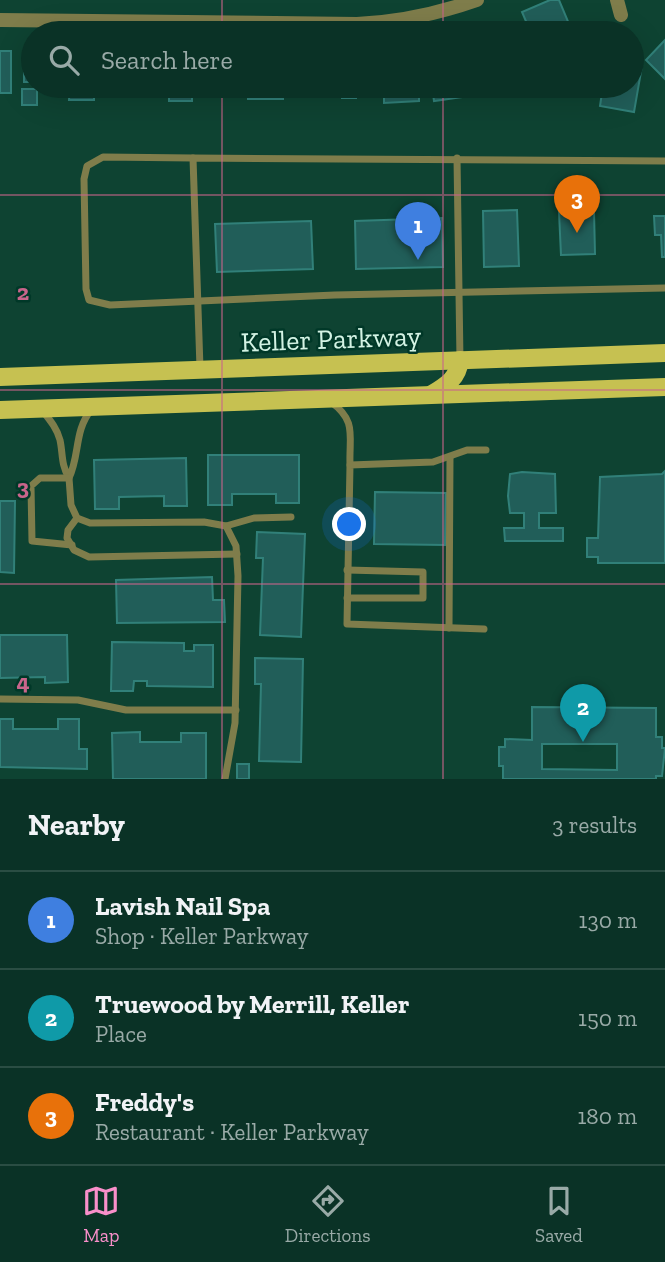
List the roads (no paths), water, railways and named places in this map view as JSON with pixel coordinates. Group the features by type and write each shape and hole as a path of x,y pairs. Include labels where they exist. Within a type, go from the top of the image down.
{"main road":[{"name":"Keller Parkway","path":"0,377 665,353"},
{"path":"429,395 450,383 459,370 460,360"},
{"path":"0,410 665,387"}],"street":[{"path":"401,21 436,14 477,0"},
{"path":"0,20 198,21"}],"lane":[{"path":"665,161 103,157 87,166 84,179 86,289 89,300 103,304 665,288"},
{"path":"193,159 200,370"},
{"path":"457,159 460,360"},
{"path":"327,399 346,413 350,465 347,624 484,629"},
{"path":"93,407 78,433 75,465 69,478 71,505 77,519 90,523 204,522 226,526 254,518 291,517"},
{"path":"42,409 55,427 60,441 62,468 69,478"},
{"path":"350,465 433,462 467,450 486,450"},
{"path":"449,628 450,457"},
{"path":"69,478 40,478 31,486 30,529 33,541 72,545"},
{"path":"77,519 68,530 67,538 89,557 237,554"},
{"path":"225,779 236,710 237,554 226,526"},
{"path":"347,570 423,572 424,598 347,598"},
{"path":"0,699 78,700 125,710 236,710"}],"place":[{"name":"Freddy's","path":"577,233"},
{"name":"Lavish Nail Spa","path":"418,260"},
{"name":"Truewood by Merrill, Keller","path":"583,742"}]}
